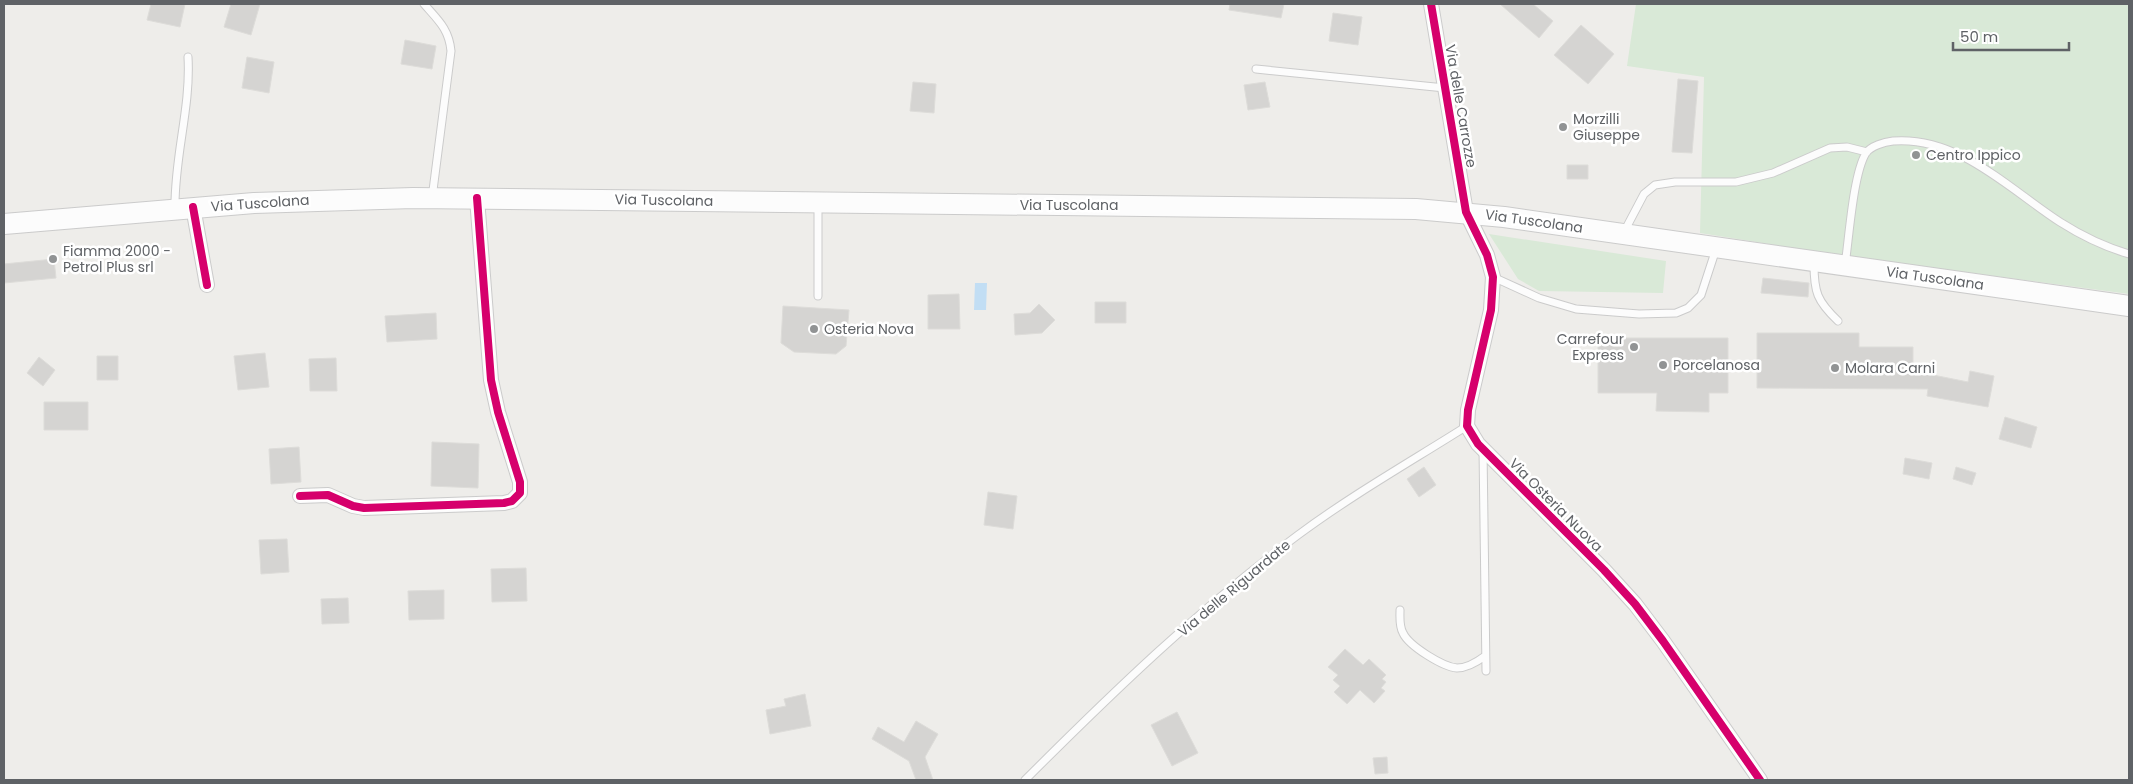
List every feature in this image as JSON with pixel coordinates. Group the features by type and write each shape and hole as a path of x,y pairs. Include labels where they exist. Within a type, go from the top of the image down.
{"main road":[{"name":"Via Tuscolana","path":"4,224 184,208 304,200 432,198 1312,206 1416,209 1466,212 2129,306"}],"street":[{"name":"Via delle Carrozze","path":"1431,4 1466,212"},
{"path":"300,496 328,495 353,506 364,508 504,503 516,499 520,493 520,482 496,407 491,380 477,198"},
{"path":"184,208 207,285"},
{"path":"1466,212 1487,255 1493,277 1491,310 1468,410 1467,426"},
{"name":"Via Osteria Nuova","path":"1467,426 1483,449 1604,570 1635,604 1760,780"}],"lane":[{"path":"424,4 443,25 448,34 451,51 432,198"},
{"path":"184,208 176,165 188,90 188,57"},
{"path":"1256,68 1445,88"},
{"path":"1623,234 1644,194 1655,185 1675,182 1736,182 1773,173 1830,148 1847,147 1867,152 1888,142 1904,141 1926,144 1957,154 1990,173 2060,222 2097,242 2129,254"},
{"path":"1845,266 1857,181 1867,152"},
{"path":"818,202 818,296"},
{"path":"1493,277 1539,298 1576,309 1639,314 1676,313 1688,308 1702,295 1717,247"},
{"path":"1814,261 1814,284 1818,298 1838,321"},
{"name":"Via delle Riguardate","path":"1025,780 1131,676 1242,580 1338,508 1467,426"},
{"path":"1483,449 1486,671"},
{"path":"1400,610 1401,631 1406,638 1413,645 1439,661 1459,668 1486,656"}],"green space":[{"name":"Centro Ippico","path":"1636,4 2129,4 2129,294 1844,256 1700,233 1704,77 1627,66"},
{"path":"1489,234 1666,261 1663,293 1539,291 1518,279"}],"water":[{"path":"975,283 987,283 986,310 974,310"}],"building":[{"path":"151,4 185,4 180,27 147,20"},
{"path":"231,4 260,4 251,35 224,27"},
{"path":"1230,4 1284,4 1281,18 1229,10"},
{"path":"1500,4 1533,4 1553,21 1539,38"},
{"path":"1333,13 1362,17 1358,45 1329,41"},
{"path":"1581,25 1614,54 1588,84 1554,55"},
{"path":"405,40 436,46 432,69 401,64"},
{"path":"247,57 274,62 269,93 242,88"},
{"path":"1678,79 1698,81 1692,153 1672,152"},
{"path":"913,82 936,84 934,113 910,111"},
{"path":"1265,82 1270,107 1248,110 1244,85"},
{"path":"1567,165 1588,165 1588,179 1567,179"},
{"path":"54,259 56,278 4,283 4,264"},
{"path":"1763,278 1809,283 1808,297 1761,293"},
{"path":"959,294 960,329 928,329 928,295"},
{"path":"1095,302 1126,302 1126,323 1095,323"},
{"path":"1039,304 1055,320 1042,333 1015,335 1014,314 1030,313"},
{"path":"783,306 849,310 846,346 836,354 794,352 781,343"},
{"path":"436,313 437,339 387,342 385,316"},
{"name":"Molara Carni","path":"1757,333 1859,333 1859,347 1913,347 1913,371 1968,382 1970,371 1994,376 1988,407 1927,396 1928,389 1757,388"},
{"name":"Porcelanosa","path":"1598,338 1728,338 1728,393 1709,393 1709,412 1656,411 1657,393 1598,393"},
{"path":"265,353 269,387 238,390 234,356"},
{"path":"97,356 118,356 118,380 97,380"},
{"path":"39,357 55,370 43,386 27,373"},
{"path":"336,358 337,391 310,391 309,359"},
{"path":"44,402 88,402 88,430 44,430"},
{"path":"2005,417 2037,427 2031,448 1999,439"},
{"path":"432,442 479,444 478,488 431,486"},
{"path":"299,447 301,482 271,484 269,449"},
{"path":"1905,458 1932,463 1929,479 1903,474"},
{"path":"1424,467 1436,485 1419,497 1407,479"},
{"path":"1956,467 1976,473 1972,485 1953,479"},
{"path":"988,492 1017,496 1013,529 984,525"},
{"path":"287,539 289,572 261,574 259,540"},
{"path":"526,568 527,601 492,602 491,569"},
{"path":"444,590 444,619 409,620 408,591"},
{"path":"348,598 349,623 322,624 321,599"},
{"path":"1345,649 1363,665 1369,659 1386,675 1382,679 1386,682 1381,688 1385,691 1374,703 1360,690 1347,704 1334,692 1340,686 1333,680 1338,675 1328,667"},
{"path":"805,694 811,726 770,734 766,710 786,706 784,699"},
{"path":"1177,712 1198,753 1172,766 1151,725"},
{"path":"916,721 938,734 925,757 933,780 916,780 909,761 872,739 878,727 904,742"},
{"path":"1387,757 1388,773 1375,774 1373,758"}],"cycle path":[{"path":"1431,4 1466,212 1487,255 1493,277 1491,310 1468,410 1467,426 1478,444 1604,570 1635,604 1760,780"},
{"path":"300,496 328,495 353,506 364,508 504,503 512,501 520,493 520,482 498,412 491,380 477,198"},
{"path":"193,207 207,285"}],"place":[{"name":"Morzilli Giuseppe","path":"1563,127"},
{"name":"Centro Ippico","path":"1916,155"},
{"name":"Fiamma 2000 - Petrol Plus srl","path":"53,259"},
{"name":"Osteria Nova","path":"814,329"},
{"name":"Carrefour Express","path":"1634,347"},
{"name":"Porcelanosa","path":"1663,365"},
{"name":"Molara Carni","path":"1835,368"}]}
